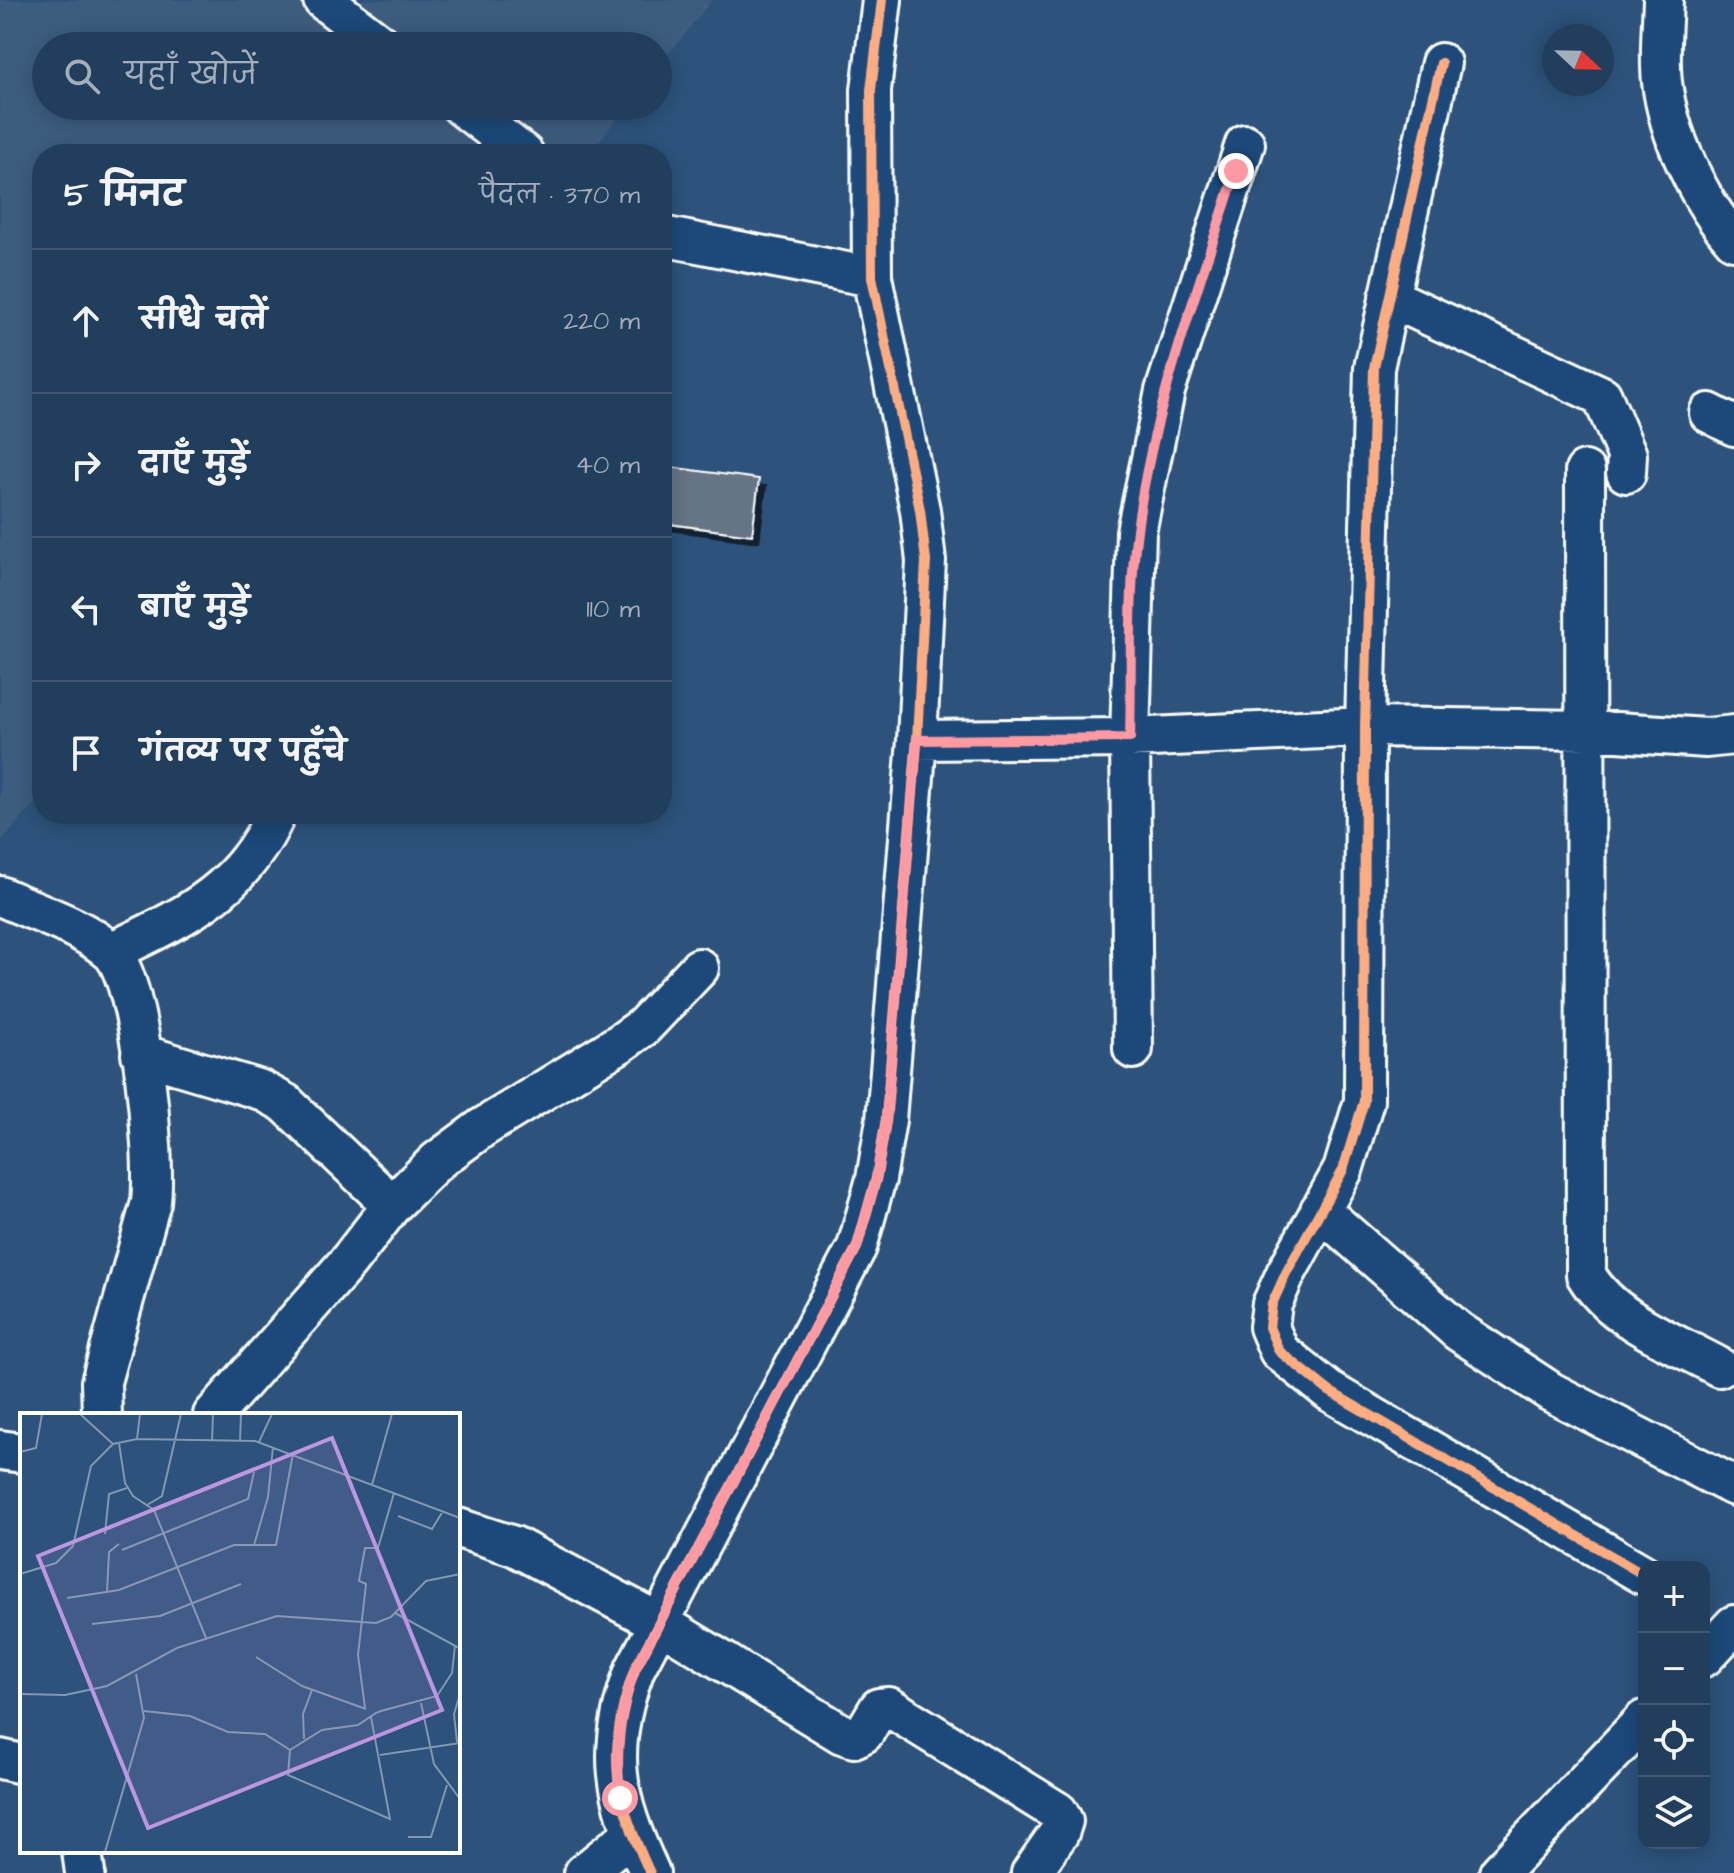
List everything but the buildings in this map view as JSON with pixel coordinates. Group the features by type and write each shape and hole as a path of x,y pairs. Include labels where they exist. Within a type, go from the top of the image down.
{"street":[{"path":"323,0 365,32"},
{"path":"650,1873 620,1798 616,1761 621,1707 635,1669 662,1624 857,1247 876,1179 886,1120 917,740 926,561 920,510 872,277 871,90 882,0"},
{"path":"1663,0 1662,83 1684,158 1711,214 1734,240"},
{"path":"1441,63 1374,368 1365,727 1364,1101 1343,1170 1272,1304 1269,1327 1279,1351 1329,1391 1638,1571"},
{"path":"479,120 511,144"},
{"path":"1133,1049 1130,738 1136,532 1165,391 1245,144"},
{"path":"672,238 872,277"},
{"path":"1389,297 1602,396 1627,455 1626,473"},
{"path":"1585,471 1588,730 1583,1233 1586,1275 1596,1293 1616,1310 1719,1367"},
{"path":"917,740 1130,738 1365,727 1588,730 1706,738 1734,735"},
{"path":"111,952 176,920 221,892 260,850 272,824"},
{"path":"0,896 94,940 111,952 125,970 141,1054 154,1173 151,1202 101,1382 102,1413"},
{"path":"215,1413 348,1262 392,1205 437,1161 482,1128 643,1027 699,968"},
{"path":"141,1054 261,1090 285,1103 392,1205"},
{"path":"1320,1210 1458,1331 1551,1392 1734,1486"},
{"path":"0,1450 20,1453"},
{"path":"460,1528 483,1533 514,1546 662,1624 854,1738 864,1733 879,1708 889,1707 1058,1812 1063,1821 1059,1833 1031,1873"},
{"path":"1710,1612 1734,1626 1710,1651"},
{"path":"1499,1873 1638,1726"},
{"path":"0,1759 20,1764"},
{"path":"584,1873 632,1834"},
{"path":"82,1853 85,1873"}],"shaded area":[{"path":"0,0 712,0 672,50 672,32 32,32 32,120 616,120 597,144 32,144 32,806 0,843"}],"cycle path":[{"path":"650,1873 628,1820 618,1772 620,1724 635,1669 857,1247 876,1179 886,1120 917,740 926,561 920,510 872,277 871,90 882,0"},
{"path":"1441,63 1374,368 1365,727 1364,1101 1343,1170 1286,1273 1272,1304 1269,1327 1279,1351 1329,1391 1638,1571"}],"route":[{"path":"620,1798 616,1761 621,1707 635,1669 662,1624 857,1247 876,1179 886,1120 917,740 1130,738 1136,532 1147,471 1165,391 1236,171"}]}
